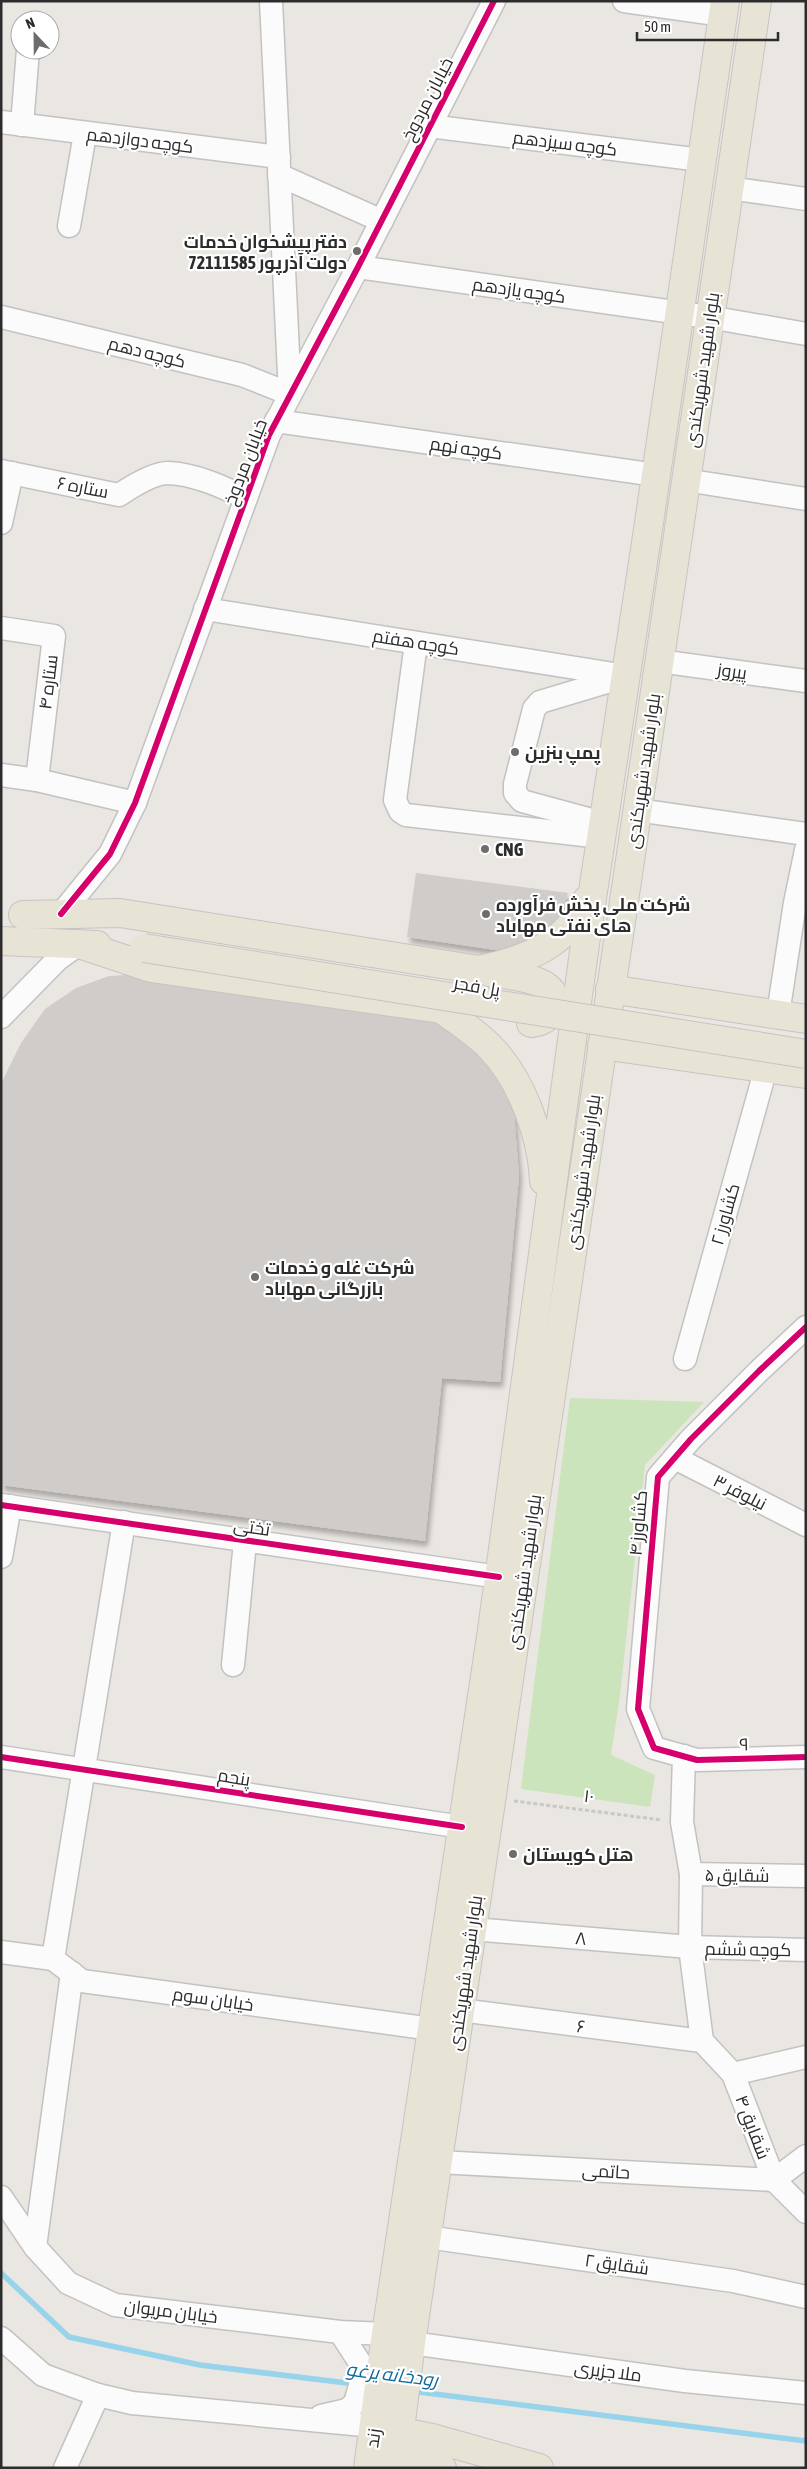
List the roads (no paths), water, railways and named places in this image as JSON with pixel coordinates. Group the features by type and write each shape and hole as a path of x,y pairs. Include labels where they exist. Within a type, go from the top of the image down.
{"main road":[{"name":"بلوار شهید شهریکندی","path":"398,2339 427,2236 757,1"},
{"name":"بلوار شهید شهریکندی","path":"398,2339 432,2029 499,1577 602,830 724,8"},
{"path":"479,970 512,963 542,950 566,933 581,913 594,888"},
{"path":"12,914 120,913 479,970 544,984 554,1000 550,1014 539,1022 525,1023 441,1009 151,968 79,944"},
{"path":"12,914 71,918 146,940 806,1054"},
{"path":"1,941 79,944 146,940"},
{"name":"پل فجر","path":"146,940 806,1040"},
{"path":"610,989 778,1014 806,1020"},
{"path":"441,1009 468,1028 491,1048 521,1094 536,1130 543,1168 546,1235"},
{"path":"602,1045 806,1074"},
{"path":"382,2436 398,2339"},
{"path":"382,2436 442,2468"},
{"path":"382,2436 539,2468"}],"street":[{"path":"271,1 290,394"},
{"name":"خیابان مردوخ","path":"61,914 110,854 135,803 269,434 382,221 494,1"},
{"path":"624,1 724,8"},
{"path":"11,123 26,60"},
{"name":"کوچه دوازدهم","path":"11,123 279,166 382,221"},
{"name":"کوچه سیزدهم","path":"429,126 701,160"},
{"path":"69,226 85,134"},
{"path":"729,188 806,199"},
{"name":"کوچه یازدهم","path":"358,267 709,317 806,334"},
{"name":"کوچه دهم","path":"1,317 242,375 290,394"},
{"name":"کوچه نهم","path":"276,421 656,475"},
{"path":"1,523 7,472"},
{"name":"ستاره ۶","path":"7,472 119,494 134,484 167,473 196,478 246,498"},
{"path":"685,480 806,499"},
{"name":"کوچه هفتم","path":"205,609 626,676"},
{"name":"ستاره ۴","path":"1,628 54,636 37,780"},
{"path":"416,642 394,800 400,811 406,814 602,830"},
{"name":"پیروز","path":"659,661 806,681"},
{"path":"602,830 522,800 515,793 515,784 534,709 540,702 626,676"},
{"path":"1,775 37,780 135,803"},
{"path":"637,810 806,834"},
{"path":"778,1014 795,903 806,850"},
{"path":"1,1017 58,959 79,944"},
{"name":"کشاورز ۲","path":"685,1359 766,1068"},
{"name":"کشاورز ۴","path":"684,1756 654,1748 638,1709 658,1478 759,1371 806,1327"},
{"name":"نیلوفر ۳","path":"675,1458 806,1525"},
{"path":"1,1557 6,1506"},
{"name":"تختی","path":"6,1506 124,1522 245,1542 499,1577"},
{"path":"53,1960 124,1522"},
{"path":"233,1665 245,1542"},
{"name":"۹","path":"684,1756 697,1760 806,1757"},
{"name":"شقایق ۵","path":"684,1756 682,1822 691,1874 806,1876"},
{"name":"پنجم","path":"1,1757 462,1827"},
{"path":"691,1874 690,1947 702,2041"},
{"name":"۸","path":"472,1929 690,1947"},
{"name":"کوچه ششم","path":"690,1947 806,1950"},
{"name":"خیابان سوم","path":"1,1952 53,1960 82,1981 432,2029"},
{"path":"35,2246 72,1973"},
{"name":"۶","path":"460,2010 702,2041"},
{"name":"شقایق ۴","path":"702,2041 733,2074 774,2180 806,2212"},
{"path":"733,2074 806,2058"},
{"path":"774,2180 806,2156"},
{"name":"حاتمی","path":"438,2162 774,2180"},
{"name":"خیابان مریوان","path":"1,2197 35,2246 68,2283 115,2305 398,2339"},
{"name":"شقایق ۲","path":"427,2236 733,2281 806,2297"},
{"path":"340,2332 362,2366 361,2382 382,2436"},
{"path":"1,2338 43,2375 98,2395 132,2403 303,2419 382,2436"},
{"name":"ملا جزیری","path":"398,2339 685,2381 806,2393"},
{"path":"65,2468 98,2395"},
{"path":"303,2419 337,2414 347,2410 382,2436"}],"waterway":[{"name":"رودخانه یرغو","path":"1,2273 69,2337 200,2365 355,2384"},
{"name":"رودخانه یرغو","path":"411,2391 806,2441"}],"place":[{"name":"دفتر پیشخوان خدمات دولت آذرپور 72111585","path":"357,251"},
{"name":"پمپ بنزین","path":"515,752"},
{"name":"CNG","path":"485,849"},
{"name":"شرکت ملی پخش فرآورده های نفتی مهاباد","path":"486,914"},
{"name":"شرکت غله و خدمات بازرگانی مهاباد","path":"255,1277"},
{"name":"هتل کویستان","path":"513,1854"}]}
